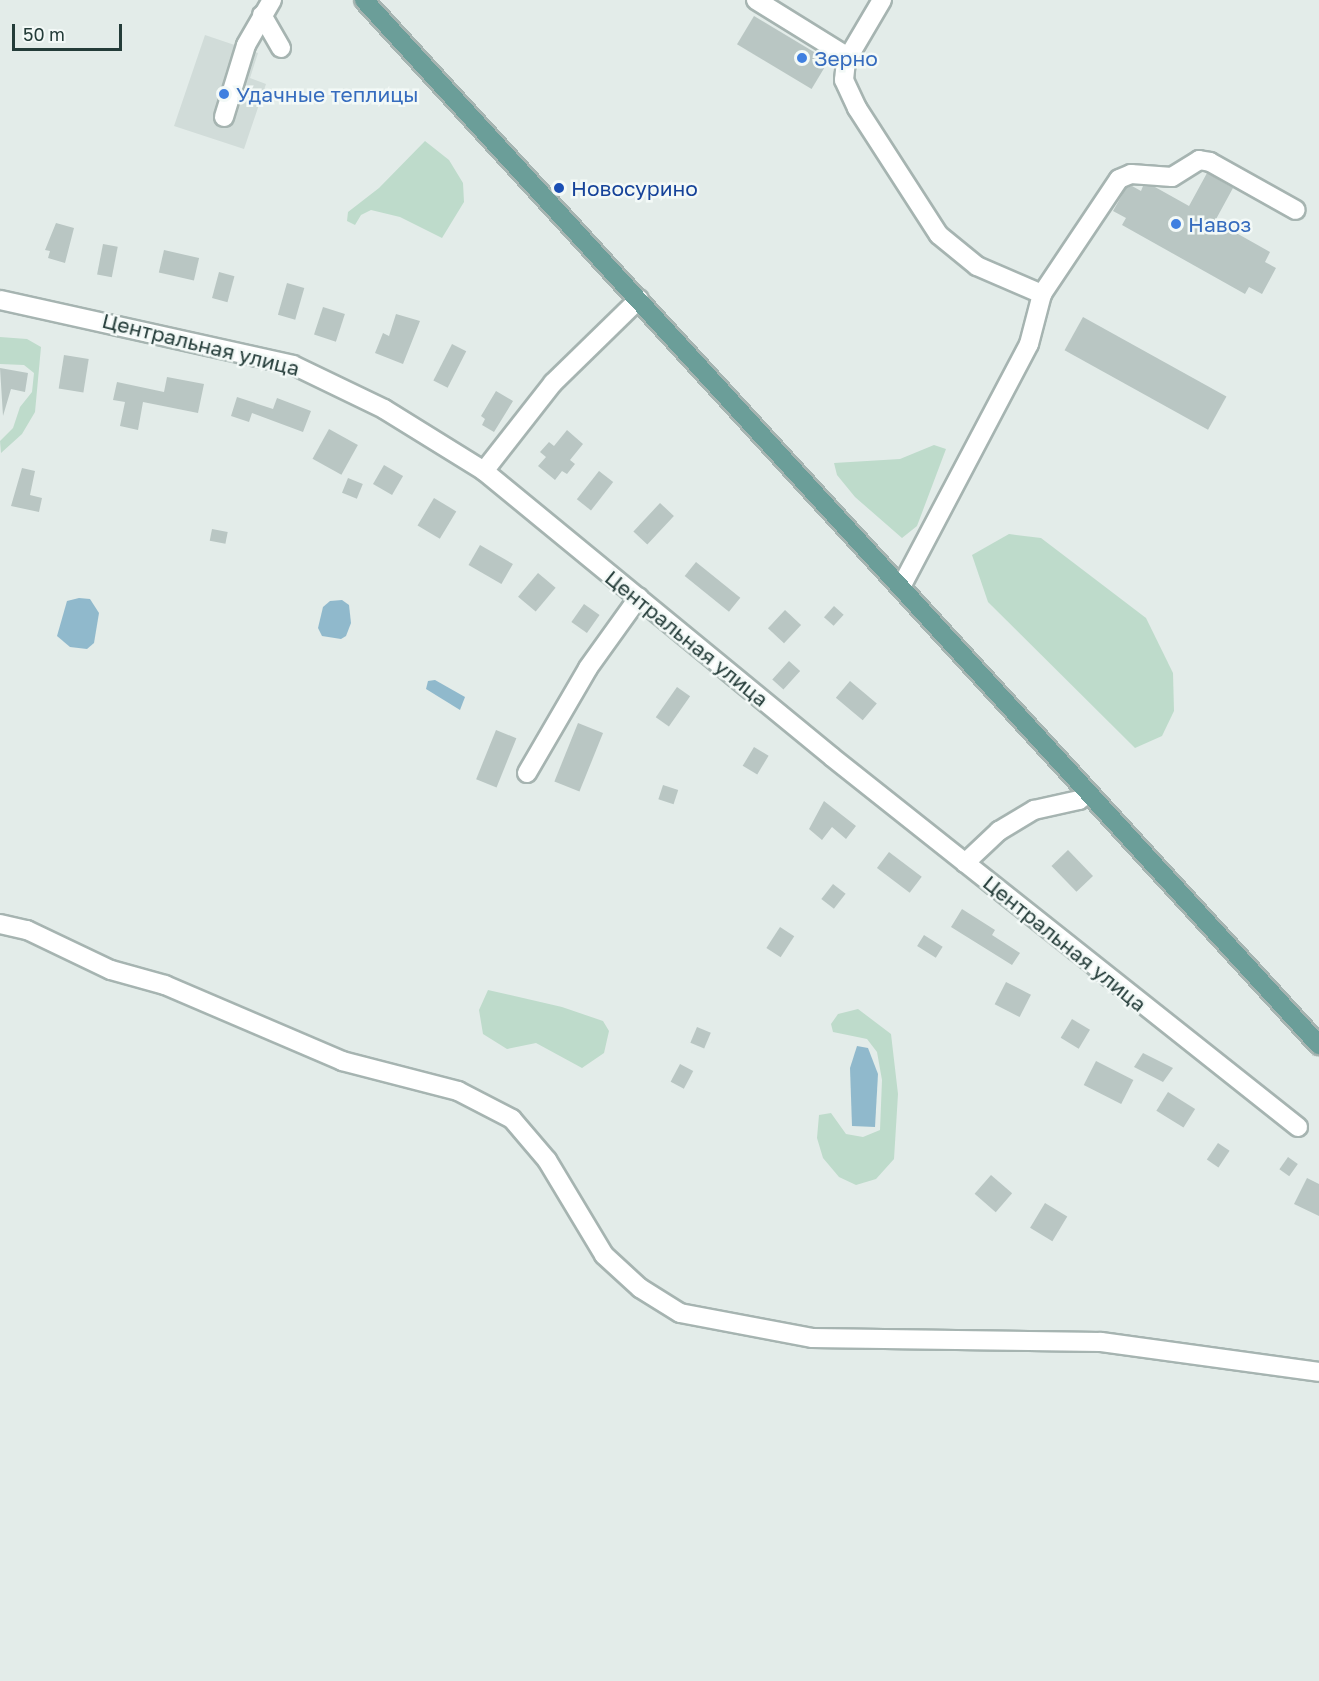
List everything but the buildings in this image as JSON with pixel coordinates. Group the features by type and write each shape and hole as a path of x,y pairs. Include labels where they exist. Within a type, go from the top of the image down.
{"main road":[{"path":"364,0 902,585 1319,1045"}],"street":[{"path":"756,0 848,57"},
{"path":"882,0 848,57 844,80 857,108 926,219 977,266 1042,294"},
{"path":"267,8 281,48"},
{"path":"224,117 244,48 267,8"},
{"path":"902,585 1029,344 1042,294 1119,179 1131,174 1172,177 1199,160 1210,162 1296,210"},
{"path":"484,471 553,383 639,299"},
{"name":"Центральная улица","path":"0,300 293,365 384,409 484,471 965,863 1298,1127"},
{"path":"527,773 588,668 639,597"},
{"path":"965,863 999,831 1034,810 1079,800 1089,793"},
{"path":"0,924 27,930 111,970 165,985 342,1061 458,1091 512,1119 547,1160 604,1255 640,1288 680,1313 812,1338 1101,1342 1319,1372"}],"shaded area":[{"path":"205,35 258,53 250,78 266,84 244,149 174,126"}],"green space":[{"path":"425,141 449,160 463,183 464,202 442,238 400,217 371,210 361,215 355,225 347,221 348,212 379,188"},
{"path":"0,337 27,339 41,347 35,412 22,434 1,453 0,441 13,428 20,407 32,392 34,373 24,365 0,364"},
{"path":"934,445 946,449 917,526 902,538 855,497 837,475 834,463 900,459"},
{"path":"1009,534 1041,538 1146,618 1173,673 1174,711 1162,736 1135,748 988,602 972,555"},
{"path":"488,990 562,1007 603,1021 609,1031 604,1053 582,1068 536,1043 507,1049 483,1034 479,1010"},
{"path":"858,1009 891,1034 898,1094 894,1159 876,1179 856,1185 839,1177 823,1158 817,1138 819,1115 831,1113 846,1134 863,1137 880,1130 882,1080 877,1052 867,1039 833,1032 831,1024 838,1014"}],"water":[{"path":"79,598 90,599 99,613 94,643 87,649 70,647 57,636 67,601"},
{"path":"342,600 349,605 351,623 346,636 341,639 322,636 318,628 323,607 330,601"},
{"path":"435,680 465,697 460,710 426,689 428,681"},
{"path":"857,1046 868,1048 878,1074 875,1127 852,1126 850,1068"}],"place":[{"name":"Зерно","path":"802,58"},
{"name":"Удачные теплицы","path":"224,94"},
{"name":"Новосурино","path":"559,188"},
{"name":"Навоз","path":"1176,224"}]}
